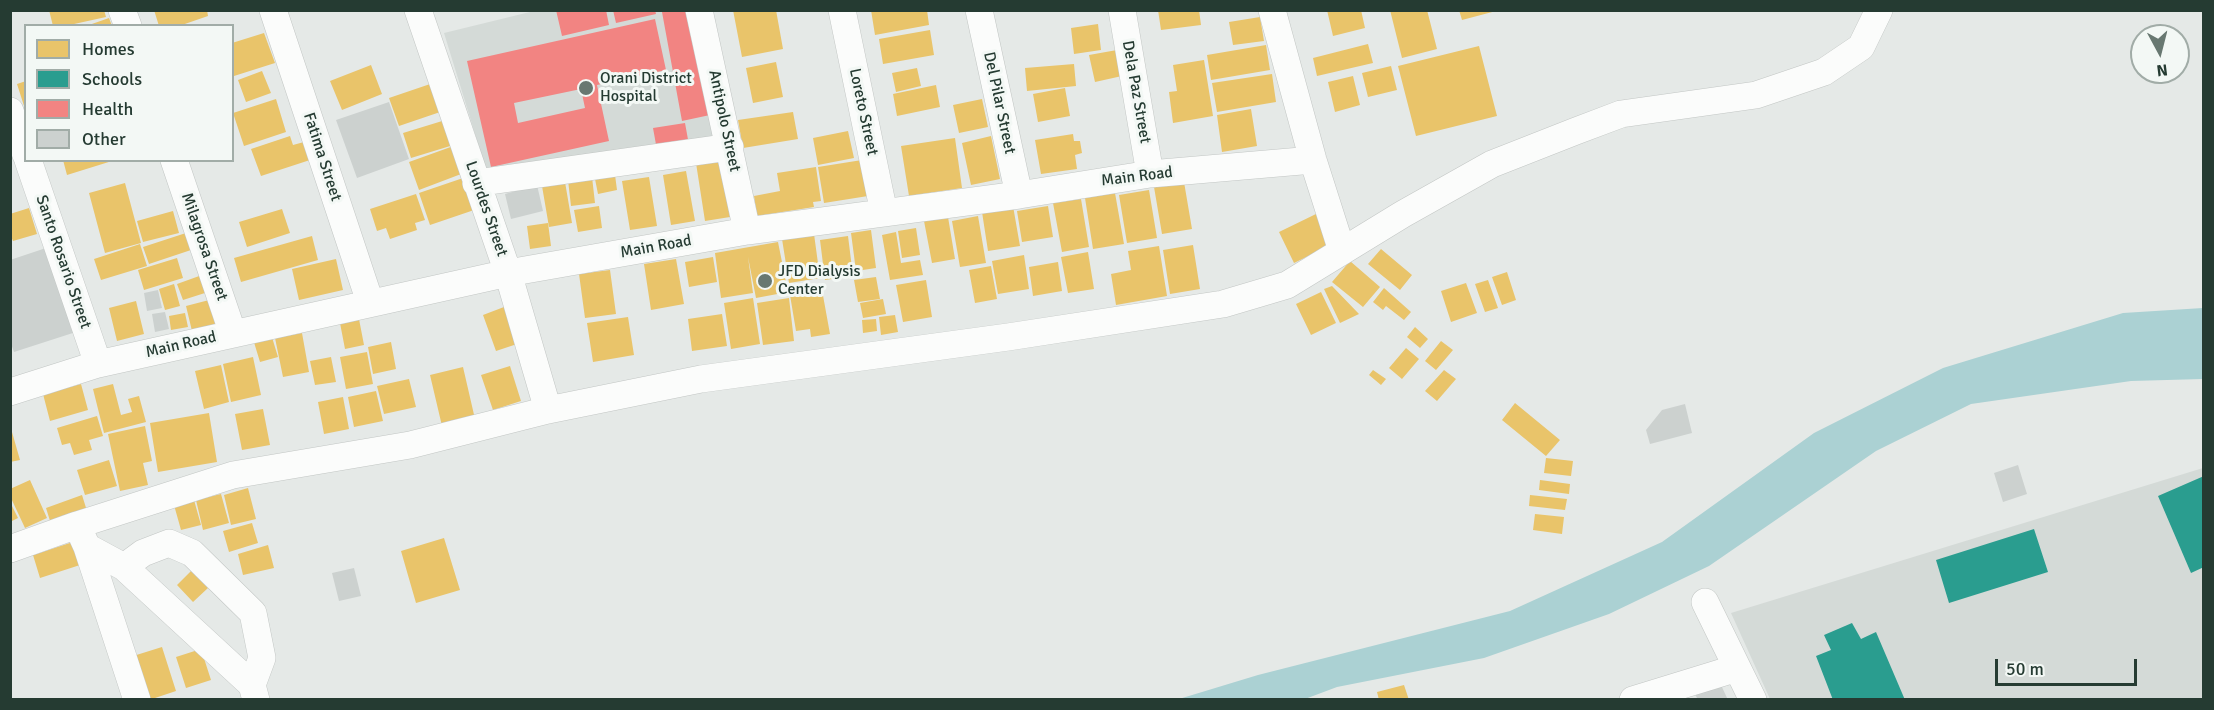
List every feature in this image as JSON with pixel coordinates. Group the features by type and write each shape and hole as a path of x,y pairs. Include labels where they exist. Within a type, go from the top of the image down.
{"street":[{"name":"Fatima Street","path":"273,10 370,303"},
{"name":"Lourdes Street","path":"418,10 508,273 548,410"},
{"name":"Antipolo Street","path":"699,10 747,231"},
{"name":"Loreto Street","path":"842,10 884,213"},
{"name":"Del Pilar Street","path":"979,10 1018,195"},
{"name":"Dela Paz Street","path":"1122,10 1150,174"},
{"path":"1272,10 1313,160 1342,250"},
{"path":"10,549 82,536 233,475 410,445 548,410 701,379 1008,337 1223,304 1287,285 1342,250 1492,164 1576,131 1621,114 1756,95 1824,72 1861,47 1879,10"},
{"path":"10,111 24,150"},
{"path":"476,183 730,147"},
{"name":"Main Road","path":"10,392 98,364 508,273 747,231 1018,195 1150,174 1313,160"},
{"name":"Santo Rosario Street","path":"29,162 98,364"},
{"name":"Milagrosa Street","path":"175,162 233,333"},
{"path":"82,536 124,567 254,692"},
{"path":"82,536 137,699"},
{"path":"124,567 143,553 169,543 192,553 254,613 262,658 254,692"},
{"path":"1705,602 1753,699"},
{"path":"1633,699 1737,668"}],"shaded area":[{"name":"Orani District Hospital","path":"534,11 693,11 723,142 488,176 444,33"},
{"path":"2203,468 2203,699 1770,699 1731,613"}],"water":[{"path":"2203,308 2203,379 2131,381 1971,404 1876,451 1709,566 1609,614 1484,658 1337,687 1305,699 1179,699 1258,675 1510,611 1662,542 1814,433 1943,368 2123,313"}],"building: Homes":[{"path":"49,10 104,10 106,17 74,24 52,24"},
{"path":"154,10 207,10 208,16 185,24 158,24"},
{"path":"733,10 776,10 783,49 742,57"},
{"path":"871,10 927,10 929,25 875,35"},
{"path":"1158,10 1199,10 1201,25 1161,30"},
{"path":"1327,10 1361,10 1365,28 1333,36"},
{"path":"1390,10 1427,10 1437,49 1402,58"},
{"path":"1459,10 1495,10 1496,11 1462,20"},
{"path":"1260,17 1264,41 1233,45 1229,22"},
{"path":"109,18 111,24 92,24"},
{"path":"1098,24 1101,50 1074,54 1071,28"},
{"path":"930,30 934,55 883,64 879,39"},
{"path":"264,33 275,63 234,76 234,42"},
{"path":"1368,44 1373,63 1317,76 1313,58"},
{"path":"1266,45 1270,70 1211,80 1207,55"},
{"path":"1479,46 1497,116 1416,136 1398,66"},
{"path":"1117,50 1122,76 1095,82 1089,55"},
{"path":"1204,60 1213,116 1173,123 1169,92 1177,91 1173,65"},
{"path":"776,62 783,97 753,103 746,68"},
{"path":"1074,64 1076,86 1027,91 1025,68"},
{"path":"371,65 382,94 342,110 330,81"},
{"path":"1391,66 1397,90 1368,97 1362,73"},
{"path":"917,68 921,86 896,92 892,73"},
{"path":"262,71 271,93 246,102 238,80"},
{"path":"1272,74 1276,102 1217,112 1212,83"},
{"path":"1353,76 1360,105 1335,112 1328,82"},
{"path":"439,81 449,109 399,126 389,98"},
{"path":"24,82 24,106 17,84"},
{"path":"936,85 940,107 897,116 893,94"},
{"path":"1065,88 1070,116 1038,122 1033,94"},
{"path":"276,99 286,132 244,146 234,113"},
{"path":"982,99 988,127 959,133 953,105"},
{"path":"1251,109 1257,146 1222,152 1217,115"},
{"path":"793,112 798,139 743,148 738,120"},
{"path":"452,118 460,143 411,158 403,133"},
{"path":"848,131 854,158 818,165 813,138"},
{"path":"1073,134 1074,141 1080,141 1082,153 1075,155 1077,169 1041,174 1035,140"},
{"path":"290,136 293,145 304,142 310,160 261,176 251,149"},
{"path":"991,136 1000,179 971,185 962,143"},
{"path":"955,138 962,188 909,196 901,146"},
{"path":"459,144 469,171 419,190 409,162"},
{"path":"720,159 730,217 705,221 696,163"},
{"path":"862,160 868,196 824,203 818,167"},
{"path":"64,162 109,162 67,175"},
{"path":"816,167 821,201 813,202 814,207 757,216 754,196 780,191 777,173"},
{"path":"686,171 695,221 671,225 663,175"},
{"path":"615,175 617,190 598,194 595,179"},
{"path":"469,176 480,208 430,225 419,193"},
{"path":"592,177 595,203 571,206 568,180"},
{"path":"649,177 657,226 630,230 622,181"},
{"path":"565,182 572,223 549,227 542,186"},
{"path":"1184,182 1192,229 1162,234 1154,187"},
{"path":"125,183 141,243 105,253 89,193"},
{"path":"1149,190 1157,238 1127,243 1119,195"},
{"path":"1115,193 1124,244 1093,249 1085,198"},
{"path":"416,194 425,220 415,223 417,230 390,239 386,228 377,231 370,209"},
{"path":"1081,199 1089,247 1062,252 1053,203"},
{"path":"599,206 602,228 578,232 574,210"},
{"path":"1013,206 1020,246 988,251 982,212"},
{"path":"1048,206 1053,237 1022,242 1017,211"},
{"path":"29,208 37,234 13,241 10,234 10,214"},
{"path":"282,209 290,233 247,247 239,222"},
{"path":"173,211 179,233 143,242 137,221"},
{"path":"1316,214 1331,245 1294,263 1279,232"},
{"path":"978,216 986,263 960,267 952,221"},
{"path":"948,217 955,259 932,263 924,221"},
{"path":"548,223 551,246 530,249 527,226"},
{"path":"916,228 920,255 902,258 898,231"},
{"path":"871,230 876,268 856,271 851,233"},
{"path":"189,232 194,249 149,264 143,247"},
{"path":"896,232 901,263 920,260 923,275 890,280 882,235"},
{"path":"814,234 820,278 789,283 782,239"},
{"path":"312,236 318,260 241,282 234,258"},
{"path":"848,236 853,276 825,280 820,240"},
{"path":"778,242 788,292 756,298 748,257 753,293 721,298 715,253"},
{"path":"140,244 147,266 101,280 94,259"},
{"path":"1193,245 1200,289 1170,294 1163,250"},
{"path":"1159,246 1167,296 1116,305 1111,274 1131,270 1128,251"},
{"path":"1381,249 1412,275 1400,290 1368,264"},
{"path":"1088,252 1094,289 1068,293 1061,257"},
{"path":"1024,255 1029,289 998,294 992,261"},
{"path":"713,257 717,282 689,287 685,262"},
{"path":"177,258 183,278 144,290 138,270"},
{"path":"336,259 343,290 299,300 292,269"},
{"path":"676,259 684,304 651,310 644,264"},
{"path":"1350,261 1380,287 1363,307 1332,282"},
{"path":"1058,262 1062,291 1033,296 1029,267"},
{"path":"991,266 997,299 975,303 969,270"},
{"path":"610,270 616,314 585,318 579,274"},
{"path":"1507,272 1516,300 1502,305 1492,277"},
{"path":"202,275 208,292 183,300 177,284"},
{"path":"876,277 880,299 858,302 854,280"},
{"path":"926,280 932,317 903,322 896,285"},
{"path":"1488,280 1498,308 1485,312 1475,284"},
{"path":"1466,283 1477,313 1451,322 1441,291"},
{"path":"174,284 180,306 165,310 159,289"},
{"path":"1332,286 1359,314 1340,323 1324,289"},
{"path":"1384,288 1411,312 1404,320 1386,306 1383,310 1373,302"},
{"path":"822,290 830,334 811,337 810,329 796,331 790,295"},
{"path":"1321,292 1336,323 1311,335 1296,304"},
{"path":"753,298 760,344 731,349 724,303"},
{"path":"789,298 794,341 763,345 757,303"},
{"path":"213,299 220,324 192,331 186,306"},
{"path":"883,299 886,314 863,318 860,303"},
{"path":"136,301 144,334 117,341 109,308"},
{"path":"504,307 517,344 496,351 483,315"},
{"path":"185,313 188,327 171,330 169,316"},
{"path":"722,314 727,346 692,351 688,319"},
{"path":"895,315 898,332 881,335 879,317"},
{"path":"628,317 634,355 593,362 587,323"},
{"path":"359,319 364,345 345,349 340,323"},
{"path":"876,319 877,331 863,333 862,320"},
{"path":"1415,327 1428,339 1420,348 1407,337"},
{"path":"302,333 309,372 283,377 275,338"},
{"path":"271,334 278,357 260,362 253,339"},
{"path":"1441,341 1453,350 1436,370 1425,361"},
{"path":"391,342 396,369 373,374 368,347"},
{"path":"1406,348 1419,359 1402,379 1389,368"},
{"path":"367,352 373,384 346,389 340,357"},
{"path":"253,357 261,395 231,402 223,364"},
{"path":"331,357 336,382 315,385 310,361"},
{"path":"221,365 229,402 204,409 195,371"},
{"path":"510,366 521,401 493,410 481,375"},
{"path":"463,367 475,419 442,426 430,375"},
{"path":"1373,370 1386,379 1381,385 1369,375"},
{"path":"1444,370 1456,379 1437,401 1425,391"},
{"path":"409,379 416,407 384,414 377,386"},
{"path":"81,384 88,410 50,421 43,394"},
{"path":"113,384 121,415 132,412 128,399 139,396 146,422 104,433 93,389"},
{"path":"376,391 383,421 354,427 348,397"},
{"path":"343,397 349,429 324,434 318,402"},
{"path":"1515,403 1560,440 1546,456 1502,420"},
{"path":"263,409 270,445 242,450 235,414"},
{"path":"209,413 217,462 158,472 150,423"},
{"path":"97,416 103,436 89,440 92,450 74,455 70,443 62,445 57,428"},
{"path":"10,425 20,460 10,462"},
{"path":"145,426 152,461 143,463 148,485 120,491 108,434"},
{"path":"1546,458 1573,461 1571,476 1544,473"},
{"path":"109,460 117,486 85,495 77,470"},
{"path":"30,480 47,518 25,528 10,496 10,489"},
{"path":"1540,480 1570,484 1569,494 1539,490"},
{"path":"248,488 256,519 231,525 224,495"},
{"path":"221,494 229,523 203,530 196,500"},
{"path":"82,495 87,511 51,524 46,508"},
{"path":"1530,495 1567,499 1565,510 1529,506"},
{"path":"194,500 201,525 181,530 174,505"},
{"path":"10,502 18,518 10,522"},
{"path":"1535,514 1564,517 1562,534 1533,530"},
{"path":"252,523 258,543 229,552 223,531"},
{"path":"444,538 460,590 416,603 401,551"},
{"path":"73,542 80,565 40,578 33,555"},
{"path":"268,545 274,568 243,575 238,554"},
{"path":"191,571 208,588 193,602 177,585"},
{"path":"162,647 176,691 149,700 130,657"},
{"path":"201,649 211,680 186,688 176,657"},
{"path":"1404,685 1409,700 1379,700 1377,692"}],"building: Schools":[{"path":"2204,476 2204,567 2191,573 2158,496"},
{"path":"2034,529 2048,572 1949,603 1936,560"},
{"path":"1852,623 1861,639 1876,632 1905,700 1833,700 1816,656 1831,650 1824,635"}],"building: Health":[{"path":"556,10 606,10 609,25 562,36"},
{"path":"613,10 655,10 656,14 616,23"},
{"path":"691,10 710,115 682,121 662,12"},
{"path":"655,19 666,70 597,85 609,141 491,167 467,61","holes":["581,89 585,108 518,123 514,103"]},
{"path":"685,123 689,145 657,150 653,128"}],"building: Other":[{"path":"389,102 409,159 357,178 336,120"},
{"path":"537,185 543,211 511,219 505,194"},
{"path":"52,246 79,331 14,352 10,341 10,260"},
{"path":"158,290 162,308 147,311 144,293"},
{"path":"165,312 169,329 155,332 152,314"},
{"path":"1685,404 1692,433 1650,444 1646,430 1662,410"},
{"path":"2018,465 2027,494 2003,502 1994,473"},
{"path":"354,568 361,596 339,601 332,573"},
{"path":"1709,682 1713,690 1721,685 1728,700 1698,700 1693,690"}],"place":[{"name":"Orani District Hospital","path":"586,88"},
{"name":"JFD Dialysis Center","path":"765,281"}]}
